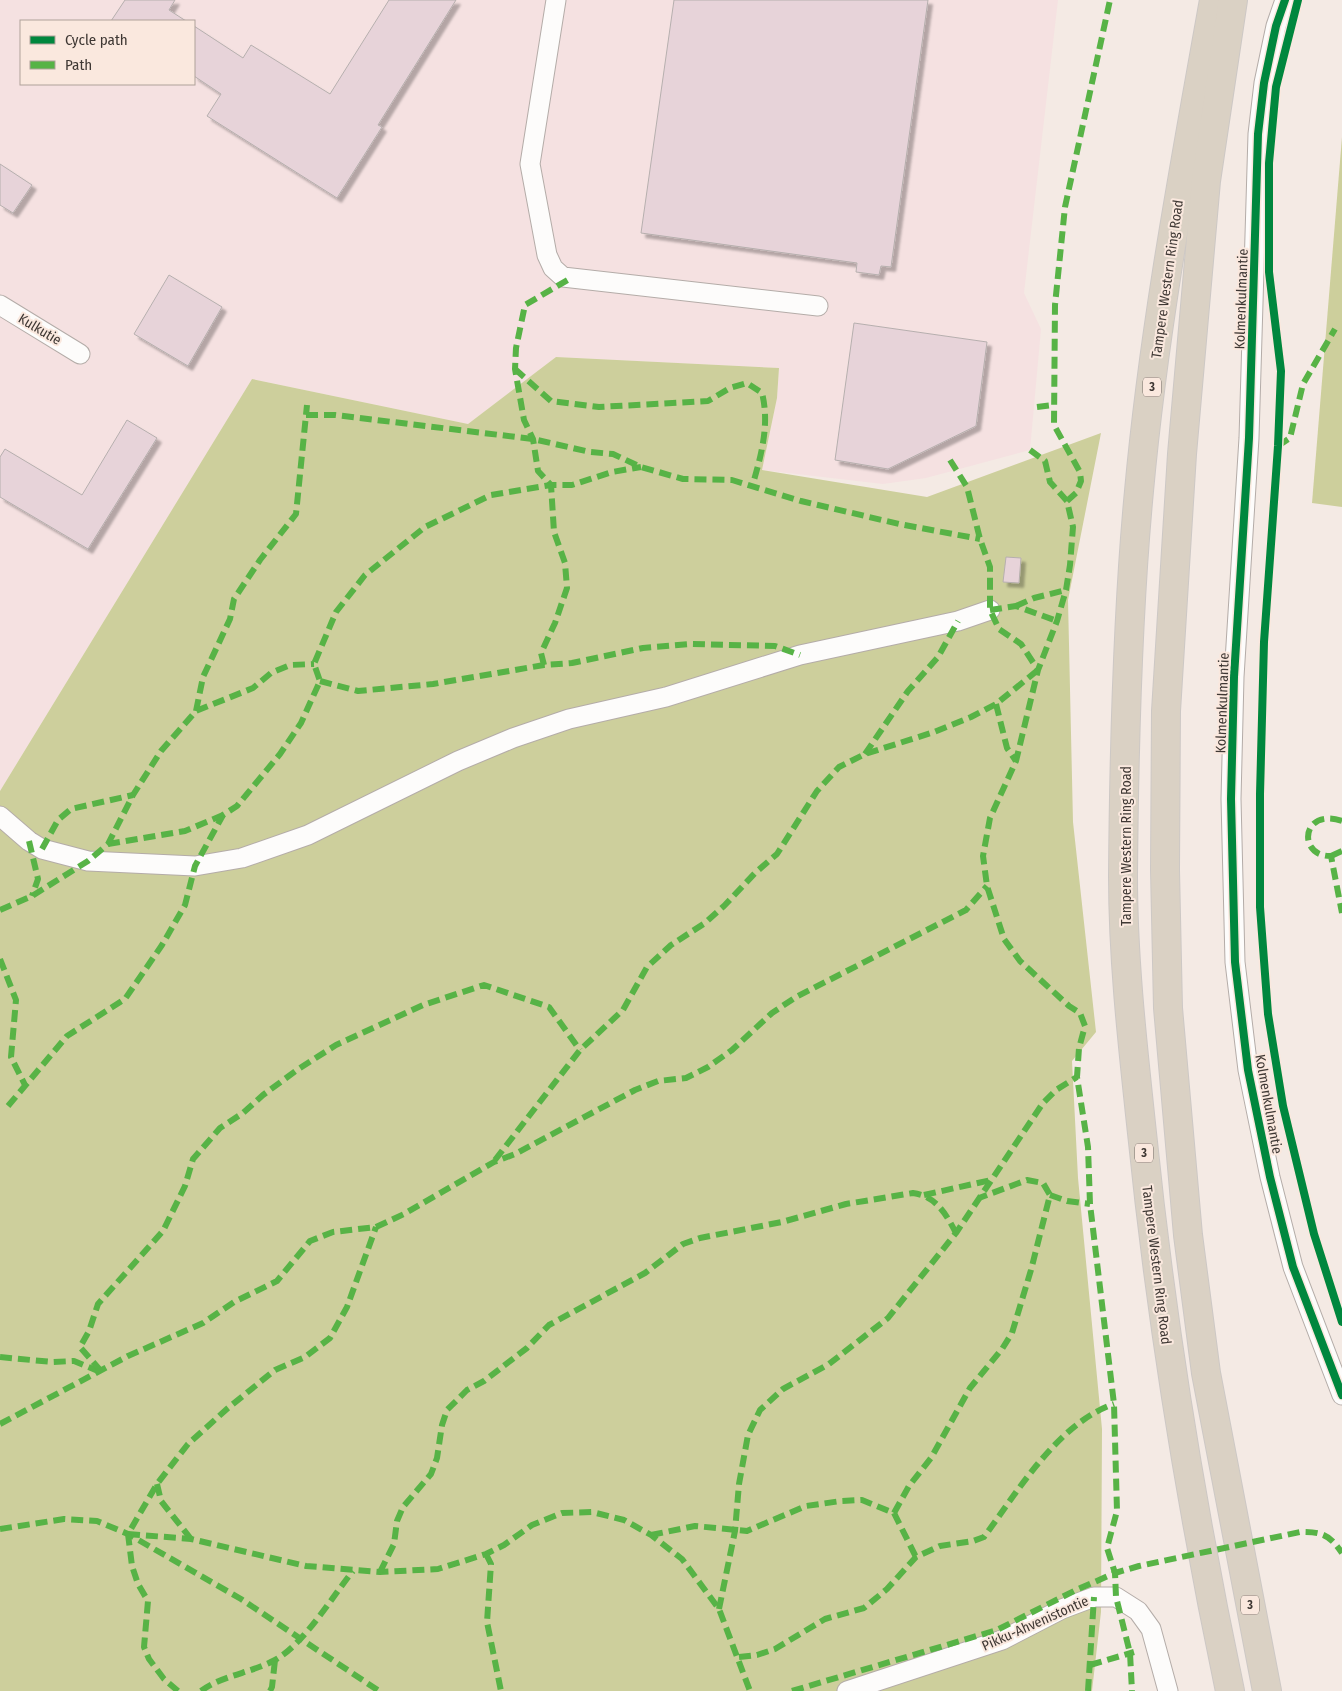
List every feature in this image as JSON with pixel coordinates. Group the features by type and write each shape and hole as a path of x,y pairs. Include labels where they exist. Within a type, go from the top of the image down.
{"highway":[{"name":"Tampere Western Ring Road","path":"1214,0 1164,294 1139,491 1129,645 1123,880 1132,1035 1153,1245 1176,1405 1230,1691"},
{"name":"Tampere Western Ring Road","path":"1233,0 1206,181 1182,454 1166,711 1165,870 1168,1008 1188,1235 1206,1373 1267,1691"},
{"path":"1252,1614 1277,1691"}],"street":[{"path":"556,0 530,164 547,256 553,268 563,277 818,306"},
{"name":"Kolmenkulmantie","path":"1285,0 1276,26 1264,83 1258,134 1249,438 1234,677 1232,771 1235,962 1248,1070 1270,1178 1293,1267 1342,1395"},
{"name":"Kulkutie","path":"0,305 80,354"},
{"path":"0,816 29,841 42,849 88,862 195,866 242,858 308,836 458,761 523,734 569,719 666,697 800,655 958,621 990,610"},
{"name":"Pikku-Ahvenistontie","path":"847,1691 1002,1640 1062,1609 1094,1598 1116,1596 1138,1611 1151,1630 1158,1649 1168,1691"}],"shaded area":[{"path":"0,0 1058,0 1024,293 1041,329 1030,450 926,478 883,484 762,470 777,398 779,368 556,357 468,424 252,379 0,791"}],"green space":[{"path":"1342,137 1342,507 1312,503"},
{"path":"556,357 779,368 777,398 762,470 927,497 1101,433 1068,600 1073,822 1096,1032 1072,1061 1078,1178 1102,1429 1101,1612 1092,1691 0,1691 0,791 252,379 468,424"}],"building":[{"path":"125,0 175,0 169,10 184,20 112,20"},
{"path":"389,0 456,0 378,125 382,127 337,198 207,116 221,94 195,77 195,27 243,58 251,45 330,94"},
{"path":"674,0 928,0 891,267 881,266 879,275 856,272 857,263 641,233"},
{"path":"0,164 32,185 13,213 0,205"},
{"path":"169,275 222,307 188,366 134,334"},
{"path":"854,323 987,342 976,426 888,469 835,460"},
{"path":"127,420 157,438 88,549 0,497 0,457 5,449 82,495"},
{"path":"1006,557 1021,558 1019,583 1003,582"}],"marked path":[{"path":"1067,501 1076,493 1081,481 1080,472 1054,425 1055,305 1065,207 1110,0"},
{"path":"544,665 541,653 555,623 567,588 565,563 554,532 551,485 538,471 533,439 524,420 515,369 516,348 525,305 571,278"},
{"path":"1278,446 1290,438 1303,384 1335,329"},
{"path":"515,369 551,401 599,407 708,401 730,388 747,383 762,393 765,417 761,452 752,487"},
{"path":"196,711 203,677 230,619 234,599 260,560 296,514 307,405"},
{"path":"1037,407 1053,405"},
{"path":"306,415 335,415 533,439 590,452 613,454 641,467 683,479 732,480 801,501 899,524 980,539"},
{"path":"1030,450 1045,461 1050,482 1067,501 1073,527 1070,565 1066,590 1057,621 1038,670 1016,761 990,818 983,856 987,886 1004,939 1020,961 1069,1006 1080,1013 1085,1026 1079,1048 1077,1077 1088,1147 1090,1204 1114,1404 1117,1511 1107,1548 1115,1573 1116,1597 1130,1653 1132,1691"},
{"path":"950,460 967,487 980,539 990,567 990,610 999,629 1021,644 1038,670"},
{"path":"8,1106 67,1036 125,999 162,945 185,905 195,866 223,815 237,806 280,754 301,723 320,681 314,664 336,612 365,575 425,527 491,495 551,485 572,485 612,472 641,467"},
{"path":"1016,606 1034,598 1066,590"},
{"path":"990,610 1016,606 1057,621"},
{"path":"865,754 908,691 938,657 958,621"},
{"path":"320,681 358,691 433,684 544,665 572,663 643,648 690,644 775,646 800,655"},
{"path":"0,910 32,896 88,861 108,844 133,795 161,751 196,711 253,688 271,673 290,665 314,664"},
{"path":"495,1160 580,1050 623,1010 647,967 671,945 705,923 755,873 777,854 817,791 839,767 865,754 934,732 971,717 996,704 1038,670"},
{"path":"996,704 1007,748 1016,761"},
{"path":"42,849 58,820 71,809 133,795"},
{"path":"108,844 185,831 223,815"},
{"path":"1342,821 1328,819 1318,821 1312,826 1308,834 1309,842 1313,849 1320,854 1331,856 1342,913"},
{"path":"29,841 38,879 32,896"},
{"path":"1331,856 1342,851"},
{"path":"0,1424 128,1356 203,1323 234,1302 277,1281 310,1241 333,1232 376,1227 404,1214 494,1162 515,1154 635,1090 658,1081 686,1078 708,1067 732,1050 772,1013 796,997 966,910 987,886"},
{"path":"0,959 16,1000 11,1057 26,1087"},
{"path":"101,1371 80,1347 89,1331 98,1304 163,1231 185,1186 193,1159 220,1128 243,1113 263,1095 297,1070 336,1045 423,1005 484,985 549,1007 580,1050"},
{"path":"719,1609 735,1531 739,1484 748,1435 760,1410 783,1389 829,1364 888,1318 956,1233 1043,1103 1056,1090 1077,1077"},
{"path":"924,1195 991,1180"},
{"path":"894,1513 909,1486 931,1458 970,1388 1002,1349 1012,1333 1031,1270 1050,1195 1043,1183 1027,1180 979,1198"},
{"path":"380,1572 394,1544 397,1521 403,1507 431,1474 437,1458 442,1425 447,1410 467,1390 484,1381 527,1348 549,1325 645,1273 683,1244 700,1238 782,1222 846,1204 913,1193 934,1202 944,1213 956,1233"},
{"path":"1050,1195 1067,1201 1090,1204"},
{"path":"178,1691 164,1679 149,1659 144,1647 148,1601 138,1584 132,1566 128,1534 157,1484 188,1444 228,1408 275,1370 305,1357 330,1338 347,1307 376,1227"},
{"path":"0,1357 52,1362 74,1361 98,1371"},
{"path":"739,1657 757,1655 775,1649 825,1619 864,1608 887,1589 916,1557 940,1546 973,1541 984,1537 1025,1480 1057,1442 1094,1413 1114,1404"},
{"path":"157,1484 161,1501 191,1539"},
{"path":"651,1535 695,1526 747,1531 806,1506 862,1500 894,1513 916,1557"},
{"path":"128,1534 191,1539 306,1566 380,1572 438,1569 486,1554 504,1545 532,1525 562,1513 592,1512 624,1520 651,1535 682,1559 719,1609 750,1691"},
{"path":"0,1529 64,1519 97,1521 128,1534 241,1599 379,1691"},
{"path":"792,1691 997,1630 1076,1590 1115,1573 1139,1566 1300,1532 1324,1535 1342,1553"},
{"path":"486,1554 491,1564 487,1622 501,1691"},
{"path":"201,1691 218,1681 266,1664 286,1653 307,1632 353,1571"},
{"path":"1088,1691 1094,1597"},
{"path":"1090,1665 1134,1652"},
{"path":"270,1691 275,1660"}],"cycle path":[{"path":"1285,0 1276,26 1264,83 1258,134 1249,438 1234,677 1231,799 1235,962 1248,1070 1270,1177 1293,1267 1342,1395"},
{"path":"1298,0 1276,87 1269,163 1269,272 1281,371 1278,446 1264,642 1260,794 1260,907 1268,1014 1283,1106 1314,1234 1342,1322"}]}
